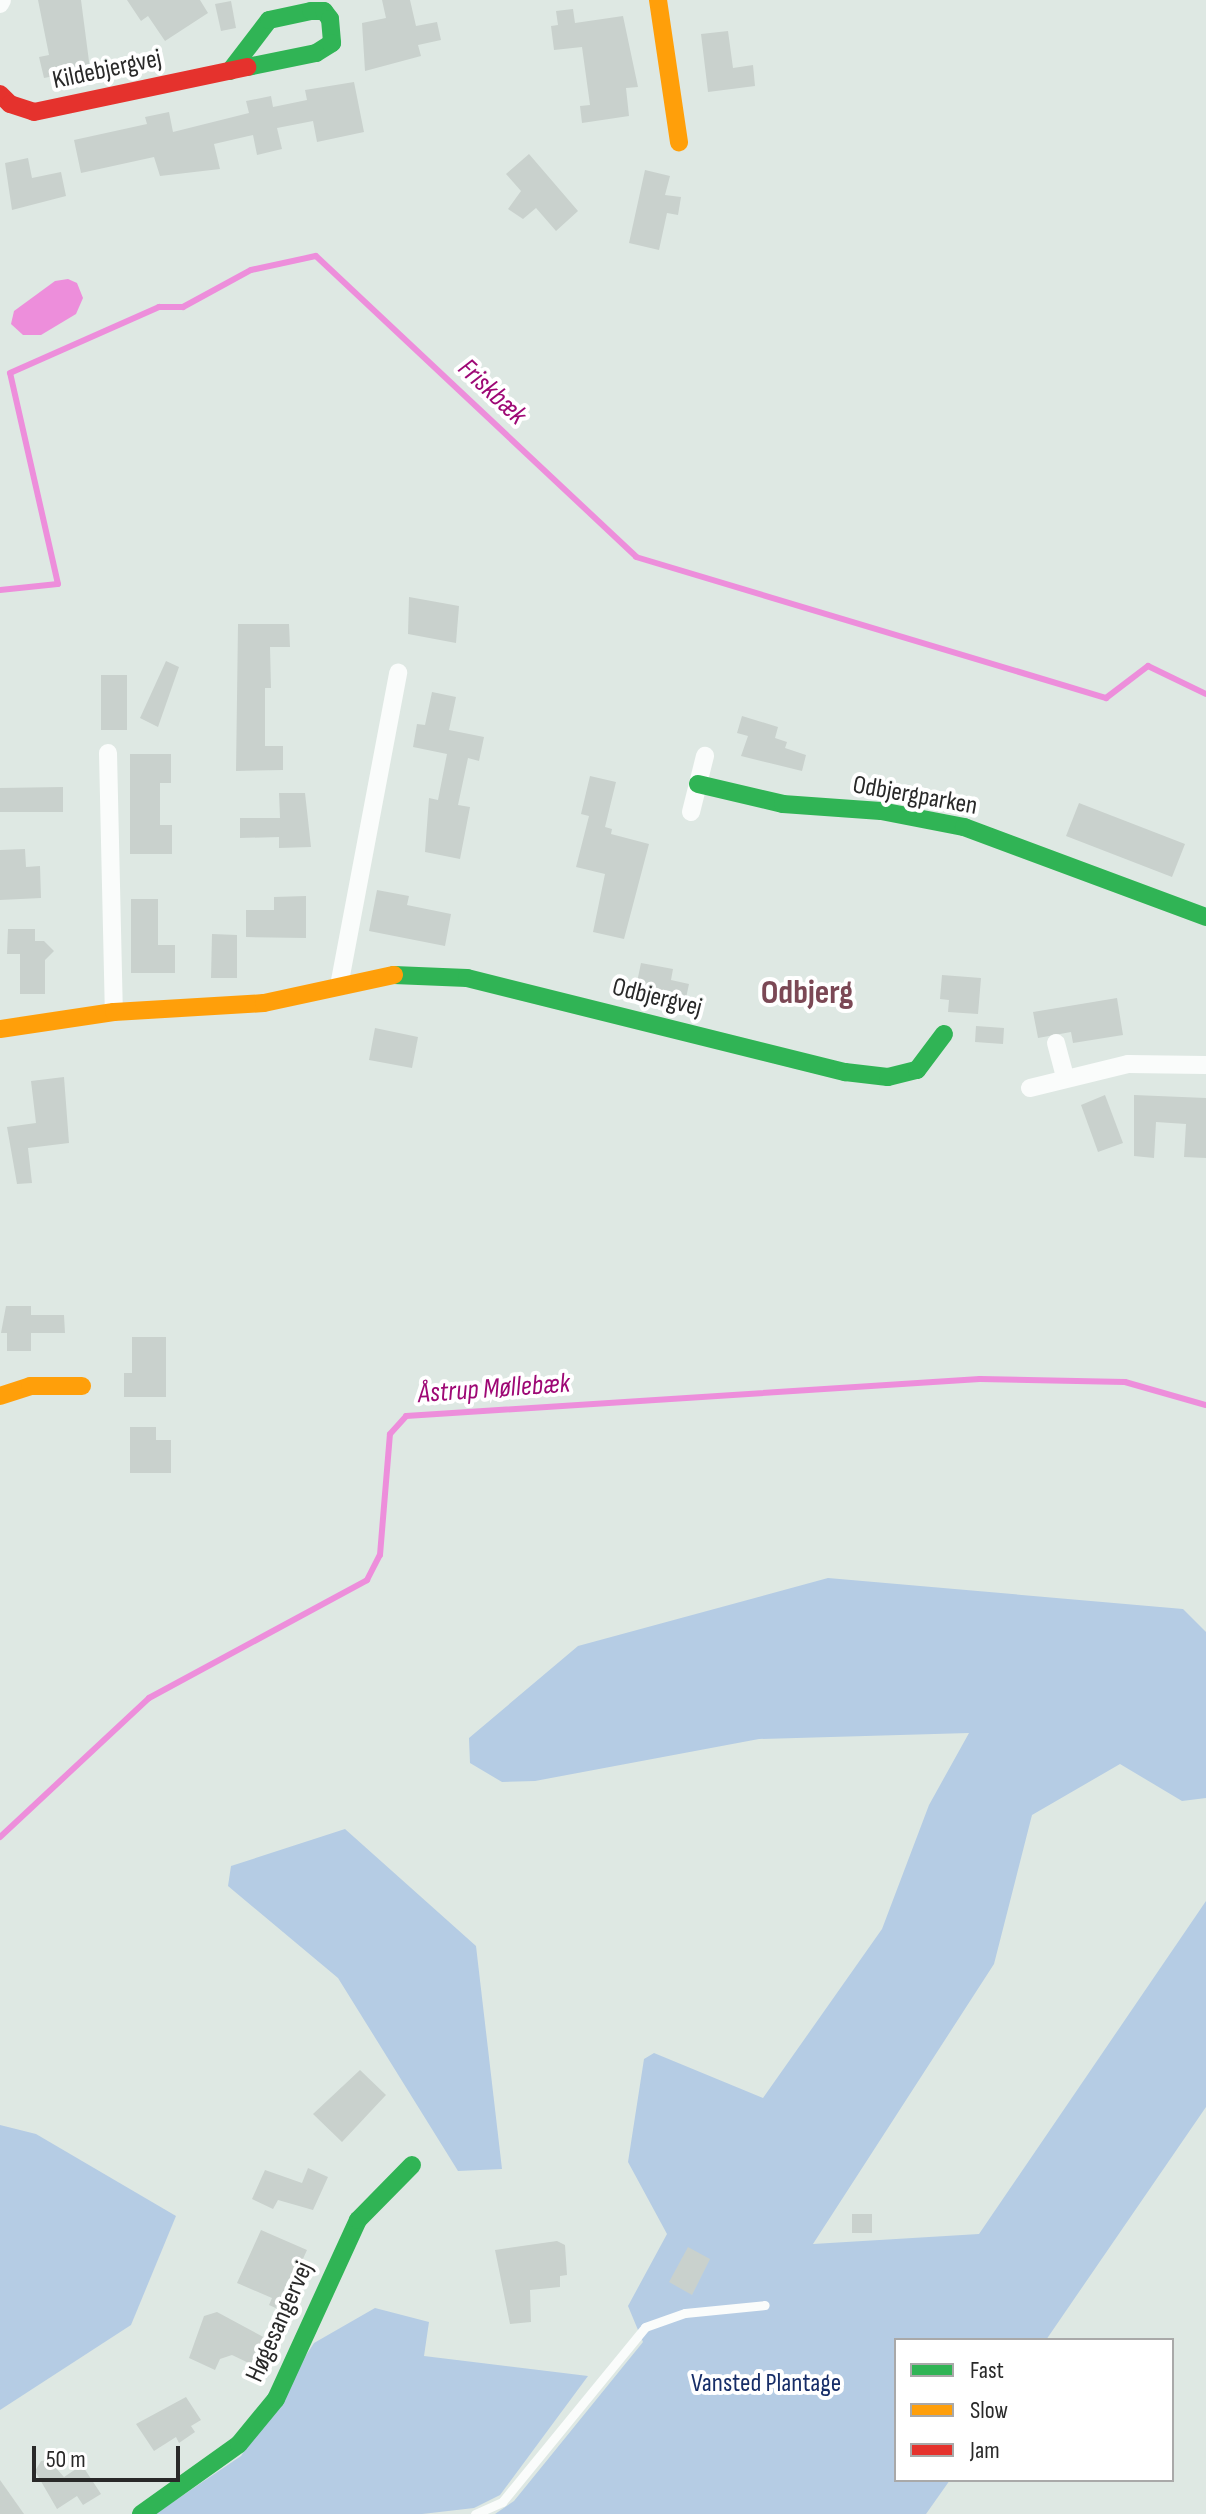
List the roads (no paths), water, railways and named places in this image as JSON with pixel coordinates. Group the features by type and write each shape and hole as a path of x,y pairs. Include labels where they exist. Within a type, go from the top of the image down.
{"street":[{"path":"658,0 679,142"},
{"name":"Kildebjergvej","path":"0,94 10,104 34,112 230,71 327,49 334,35 330,19 324,11 311,11 269,20 230,71"},
{"path":"339,986 398,673"},
{"path":"108,753 114,1012"},
{"path":"691,812 705,756"},
{"name":"Odbjergparken","path":"698,784 783,804 881,811 964,827 1206,917"},
{"name":"Odbjergvej","path":"0,1029 114,1012 264,1003 389,975 467,978 845,1072 888,1077 917,1070 944,1034"},
{"path":"1056,1043 1065,1077"},
{"path":"1030,1088 1128,1064 1206,1065"},
{"path":"0,1396 30,1386 82,1386"},
{"name":"Høgesangervej","path":"141,2514 239,2444 276,2399 358,2220 412,2165"}],"lane":[{"path":"475,2514 502,2502 645,2327 685,2313 765,2305"}],"waterway":[{"name":"Friskbæk","path":"0,590 58,584 10,373 159,307 183,307 251,270 316,256 636,557 1106,698 1148,666 1206,694"},
{"name":"Åstrup Møllebæk","path":"0,1837 149,1698 367,1580 380,1555 390,1434 406,1416 980,1379 1125,1382 1206,1405"}],"district":[{"name":"Odbjerg","path":"807,993"}],"park label":[{"name":"Vansted Plantage","path":"766,2384"}]}
